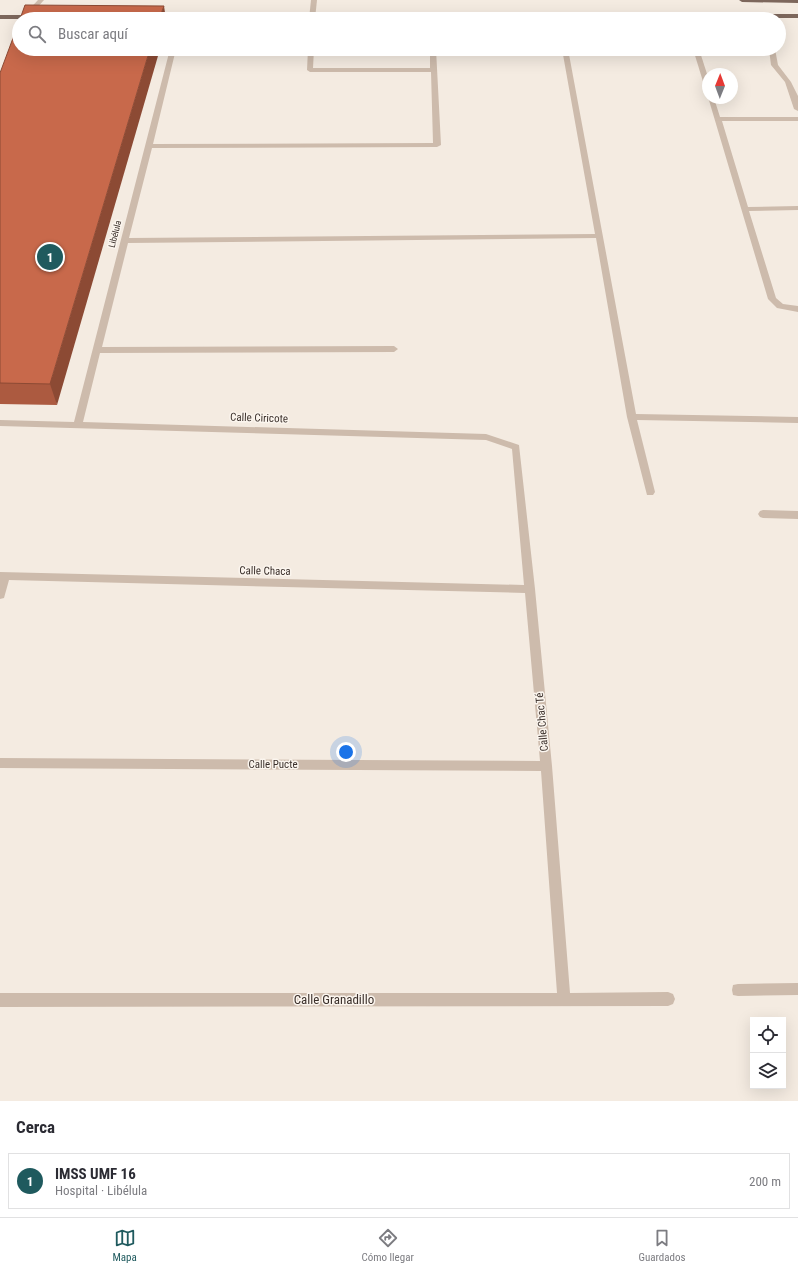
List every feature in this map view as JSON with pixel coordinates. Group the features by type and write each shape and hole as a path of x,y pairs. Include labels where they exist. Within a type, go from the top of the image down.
{"main road":[{"path":"742,0 798,1"},
{"path":"786,17 798,16"},
{"path":"0,17 12,18"}],"street":[{"path":"29,12 41,0"},
{"path":"313,12 314,0"},
{"name":"Libélula","path":"78,424 170,56"},
{"path":"311,56 310,70 434,70"},
{"path":"148,146 437,145 433,56"},
{"path":"566,56 632,416 650,492"},
{"path":"698,56 702,68"},
{"path":"772,56 776,70 787,81 794,94 798,109"},
{"path":"713,104 772,299 780,306 798,309"},
{"path":"718,120 798,119"},
{"path":"745,210 798,208"},
{"path":"124,241 599,236"},
{"path":"97,350 394,349"},
{"path":"632,416 798,420"},
{"name":"Calle Ciricote","path":"0,423 78,424 486,438 516,447"},
{"name":"Calle Chac Té","path":"516,447 546,766 564,998"},
{"path":"763,514 798,515"},
{"path":"0,595 2,576"},
{"name":"Calle Chaca","path":"2,576 530,589"},
{"name":"Calle Pucte","path":"0,763 546,766"},
{"path":"738,990 798,989"},
{"name":"Calle Granadillo","path":"0,1000 668,999"}],"building":[{"path":"25,5 164,6 162,12 22,12"},
{"path":"12,41 12,56 148,56 50,384 0,383 0,73"}],"place":[{"name":"IMSS UMF 16","path":"50,257"}]}
